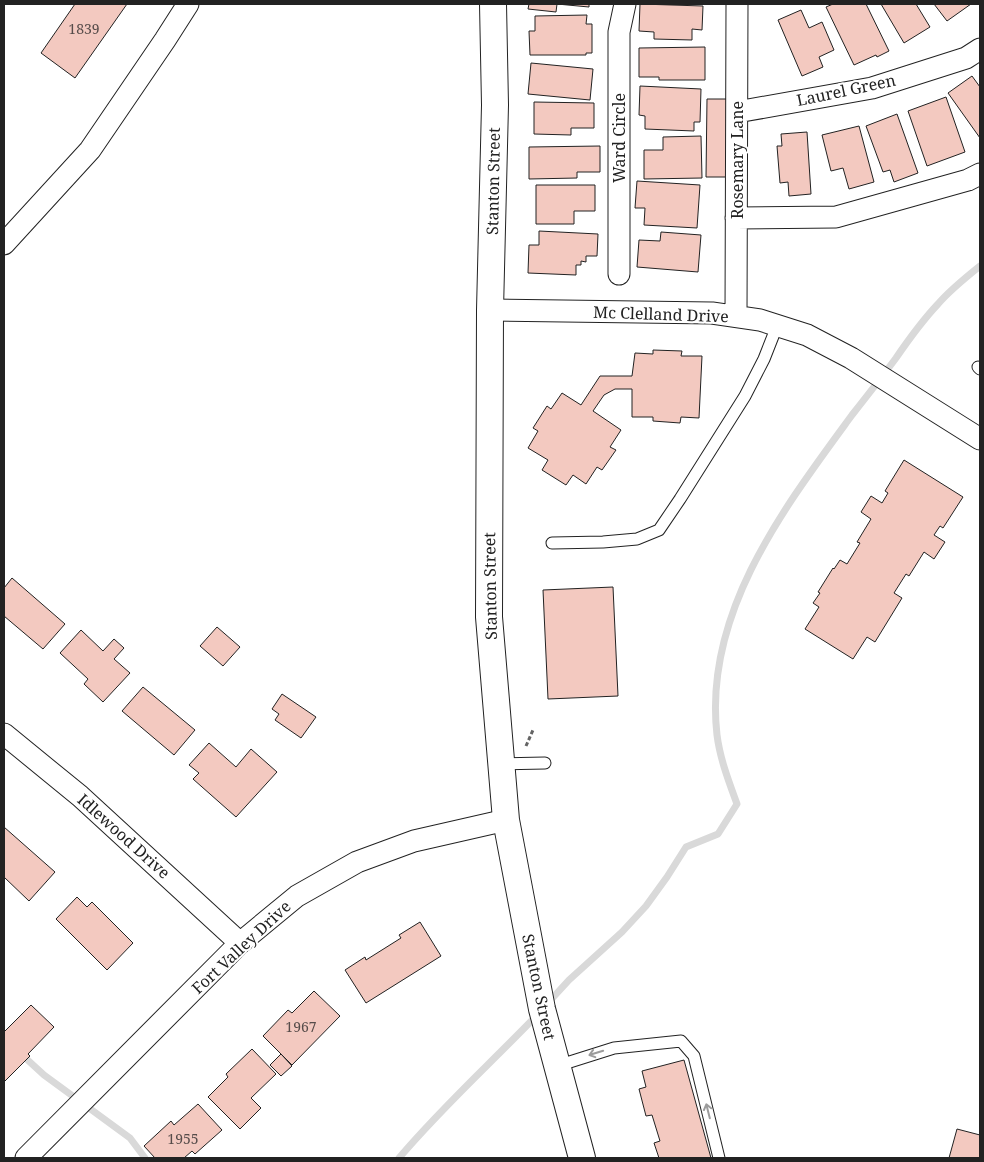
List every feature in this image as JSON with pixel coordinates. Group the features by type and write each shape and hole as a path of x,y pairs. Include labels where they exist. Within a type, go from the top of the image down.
{"street":[{"path":"4,244 90,150 188,4"},
{"name":"Stanton Street","path":"493,4 495,105 490,310 489,617 506,820 542,1009 582,1158"},
{"name":"Ward Circle","path":"618,274 619,32 625,4"},
{"name":"Rosemary Lane","path":"736,316 737,4"},
{"name":"Laurel Green","path":"737,112 872,88 966,58 980,49"},
{"path":"736,218 836,217 968,180 980,174"},
{"name":"Mc Clelland Drive","path":"490,310 712,312 760,320 807,335 851,358 980,439"},
{"name":"Idlewood Drive","path":"4,734 80,796 240,943"},
{"name":"Fort Valley Drive","path":"26,1158 240,943 297,896 357,862 414,841 506,820"}],"lane":[{"path":"552,543 637,539 658,530 680,500 745,396 777,326"},
{"path":"502,764 545,763"},
{"path":"557,1066 614,1048 681,1041 694,1056 719,1158"}],"building":[{"path":"75,4 127,4 75,78 41,53"},
{"path":"529,4 557,4 556,12 528,9"},
{"path":"557,4 589,4 589,7"},
{"path":"640,4 703,6 702,30 692,29 692,40 654,39 654,32 639,31"},
{"path":"833,4 866,4 889,51 854,65 826,7"},
{"path":"881,4 916,4 930,27 904,43"},
{"path":"934,4 971,4 947,21"},
{"path":"801,10 809,28 822,22 834,50 819,57 823,67 802,76 778,20"},
{"path":"587,15 586,24 592,24 592,53 586,53 586,55 530,55 529,31 535,31 535,16"},
{"path":"705,47 705,80 659,80 659,77 639,77 639,48"},
{"path":"531,63 593,69 590,100 528,94"},
{"path":"972,76 980,87 980,138 948,93"},
{"path":"640,86 701,89 700,122 694,122 694,131 645,129 645,116 639,115"},
{"path":"946,97 965,152 927,166 908,111"},
{"path":"707,99 733,99 732,177 706,177"},
{"path":"534,102 594,103 594,128 571,128 571,135 534,134"},
{"path":"897,114 918,173 894,182 890,170 883,172 866,126"},
{"path":"859,126 874,182 849,189 843,168 831,171 822,135"},
{"path":"807,132 811,194 789,196 788,182 780,183 777,146 782,146 781,134"},
{"path":"701,136 702,178 644,179 644,150 663,150 663,137"},
{"path":"600,146 600,172 577,172 577,178 529,179 529,147"},
{"path":"637,181 700,185 697,228 644,225 645,208 635,208"},
{"path":"536,185 595,185 595,211 574,211 574,224 536,224"},
{"path":"539,231 598,234 597,256 586,256 586,262 581,261 581,265 576,265 576,275 528,273 529,245 539,245"},
{"path":"661,232 701,235 698,272 637,267 639,240 660,241"},
{"path":"653,350 682,351 681,356 702,356 699,418 681,417 680,423 653,421 653,417 632,417 632,389 615,389 604,395 593,411 621,430 610,447 616,450 602,470 597,467 586,484 573,475 566,485 542,470 548,460 528,448 538,431 533,428 547,406 551,409 562,393 581,405 600,376 632,376 635,353 653,354"},
{"path":"904,460 963,497 943,528 940,526 934,535 945,542 934,559 924,552 909,576 906,574 894,593 902,598 875,642 867,637 853,659 805,629 819,607 813,603 820,593 818,592 833,568 840,560 847,564 860,543 857,542 871,519 861,512 871,496 882,503 888,493 885,491"},
{"path":"12,578 65,624 43,649 4,616 4,588"},
{"path":"613,587 618,696 548,699 543,590"},
{"path":"217,627 240,647 223,666 200,646"},
{"path":"81,630 103,651 114,639 124,648 114,659 130,673 103,702 84,684 88,679 60,653"},
{"path":"143,687 195,730 174,755 122,711"},
{"path":"282,694 316,717 301,738 275,720 279,714 272,709"},
{"path":"209,743 236,767 251,749 277,772 236,817 193,779 199,773 189,765"},
{"path":"4,827 55,872 29,901 4,877"},
{"path":"77,897 87,907 92,902 133,943 107,970 56,919"},
{"path":"420,922 441,956 366,1003 345,970 365,957 366,960 401,938 399,935"},
{"path":"314,991 340,1016 292,1065 263,1036 288,1010 292,1013"},
{"path":"31,1005 54,1027 28,1054 30,1056 4,1082 4,1032"},
{"path":"252,1049 276,1074 251,1098 261,1108 240,1129 208,1097 228,1077 226,1074"},
{"path":"281,1054 292,1066 281,1076 270,1065"},
{"path":"684,1060 711,1158 659,1158 654,1143 660,1141 652,1115 646,1116 639,1089 646,1087 642,1071"},
{"path":"198,1104 222,1130 195,1154 192,1151 184,1158 155,1158 144,1146 171,1121 174,1125"},
{"path":"957,1129 980,1135 980,1158 949,1158"}],"waterway":[{"path":"547,1004 569,980 622,932 646,906 686,847 718,834 737,804 718,744 716,690 723,647 736,605 754,564 800,487 916,330 932,310 980,266"},
{"path":"399,1158 415,1139 538,1014"},
{"path":"20,1053 44,1075 130,1138 145,1158"}]}
